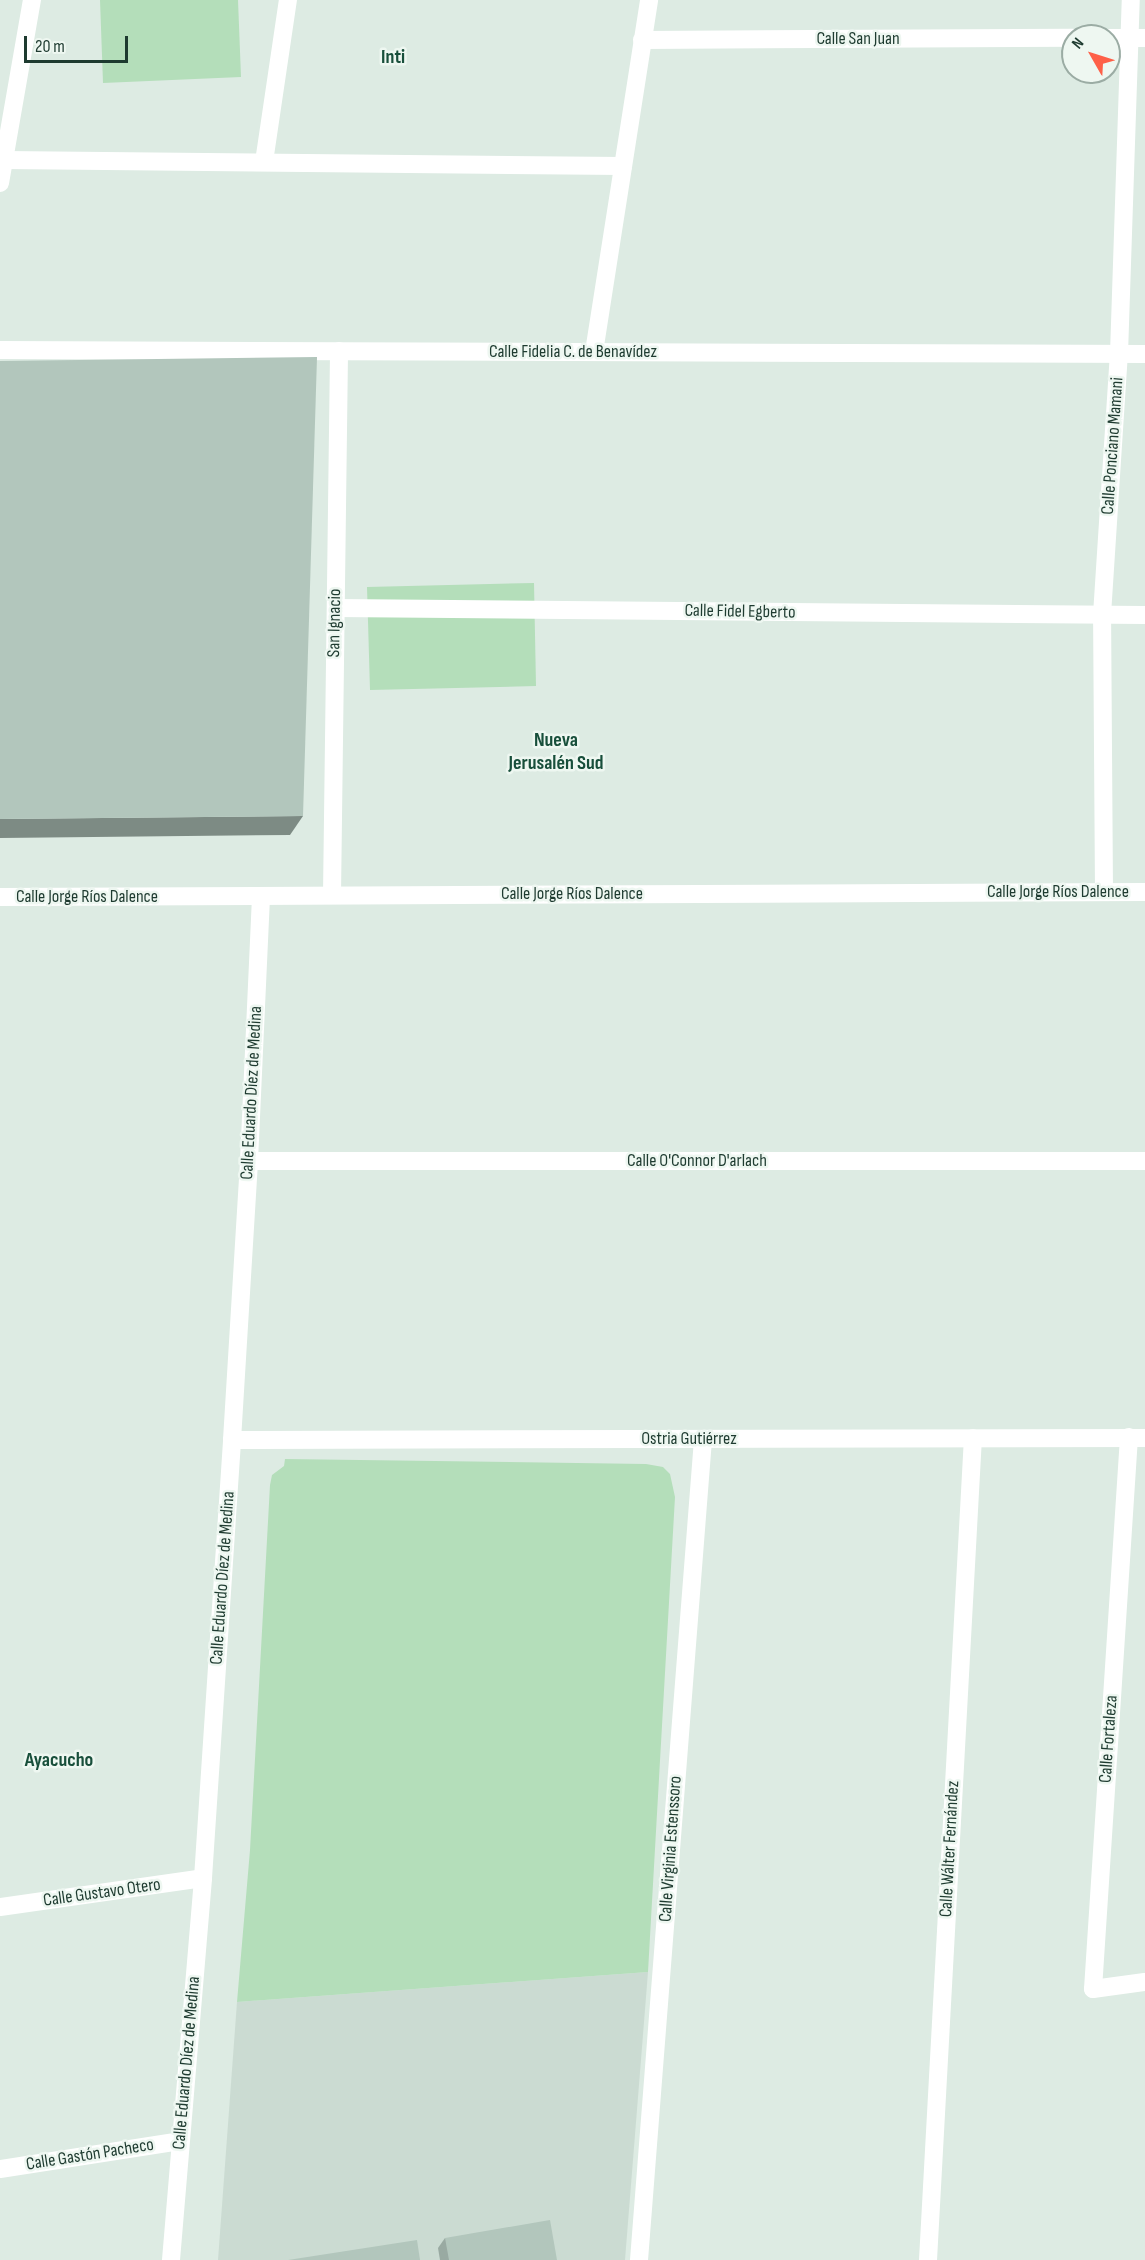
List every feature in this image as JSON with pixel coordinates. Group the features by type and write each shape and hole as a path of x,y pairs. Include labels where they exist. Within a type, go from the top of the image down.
{"street":[{"path":"0,183 32,0"},
{"path":"264,162 288,0"},
{"path":"594,352 649,0"},
{"name":"Calle Ponciano Mamani","path":"1104,892 1102,615 1137,38 1131,0"},
{"name":"Calle San Juan","path":"642,40 1061,38"},
{"path":"1121,38 1137,38"},
{"path":"4,160 623,166"},
{"name":"Calle Fidelia C. de Benavídez","path":"0,350 1145,354"},
{"name":"San Ignacio","path":"332,896 339,351"},
{"name":"Calle Fidel Egberto","path":"336,609 1145,615"},
{"name":"Calle Jorge Ríos Dalence","path":"0,897 1145,892"},
{"name":"Calle Eduardo Díez de Medina","path":"171,2260 203,1878 232,1440 249,1161 261,896"},
{"name":"Calle O'Connor D'arlach","path":"249,1161 1145,1161"},
{"name":"Ostria Gutiérrez","path":"232,1440 1137,1437"},
{"name":"Calle Fortaleza","path":"1137,1437 1093,1989 1145,1982"},
{"name":"Calle Wálter Fernández","path":"928,2260 973,1438"},
{"name":"Calle Virginia Estenssoro","path":"639,2260 703,1439"},
{"name":"Calle Gustavo Otero","path":"0,1907 203,1878"},
{"name":"Calle Gastón Pacheco","path":"0,2169 180,2141"}],"shaded area":[{"path":"648,1972 625,2260 218,2260 237,2002"}],"green space":[{"path":"100,0 238,0 241,77 103,83"},
{"path":"534,583 536,686 370,690 367,587"},
{"path":"285,1459 646,1464 663,1467 670,1474 675,1497 648,1972 237,2002 250,1850 270,1485 272,1475 284,1466"}],"building":[{"path":"317,357 303,816 0,819 0,361"},
{"path":"550,2220 557,2260 449,2260 445,2238"},
{"path":"417,2240 420,2260 288,2260"}],"district":[{"name":"Inti","path":"393,57"},
{"name":"Nueva Jerusalén Sud","path":"556,752"},
{"name":"Ayacucho","path":"59,1760"}]}
